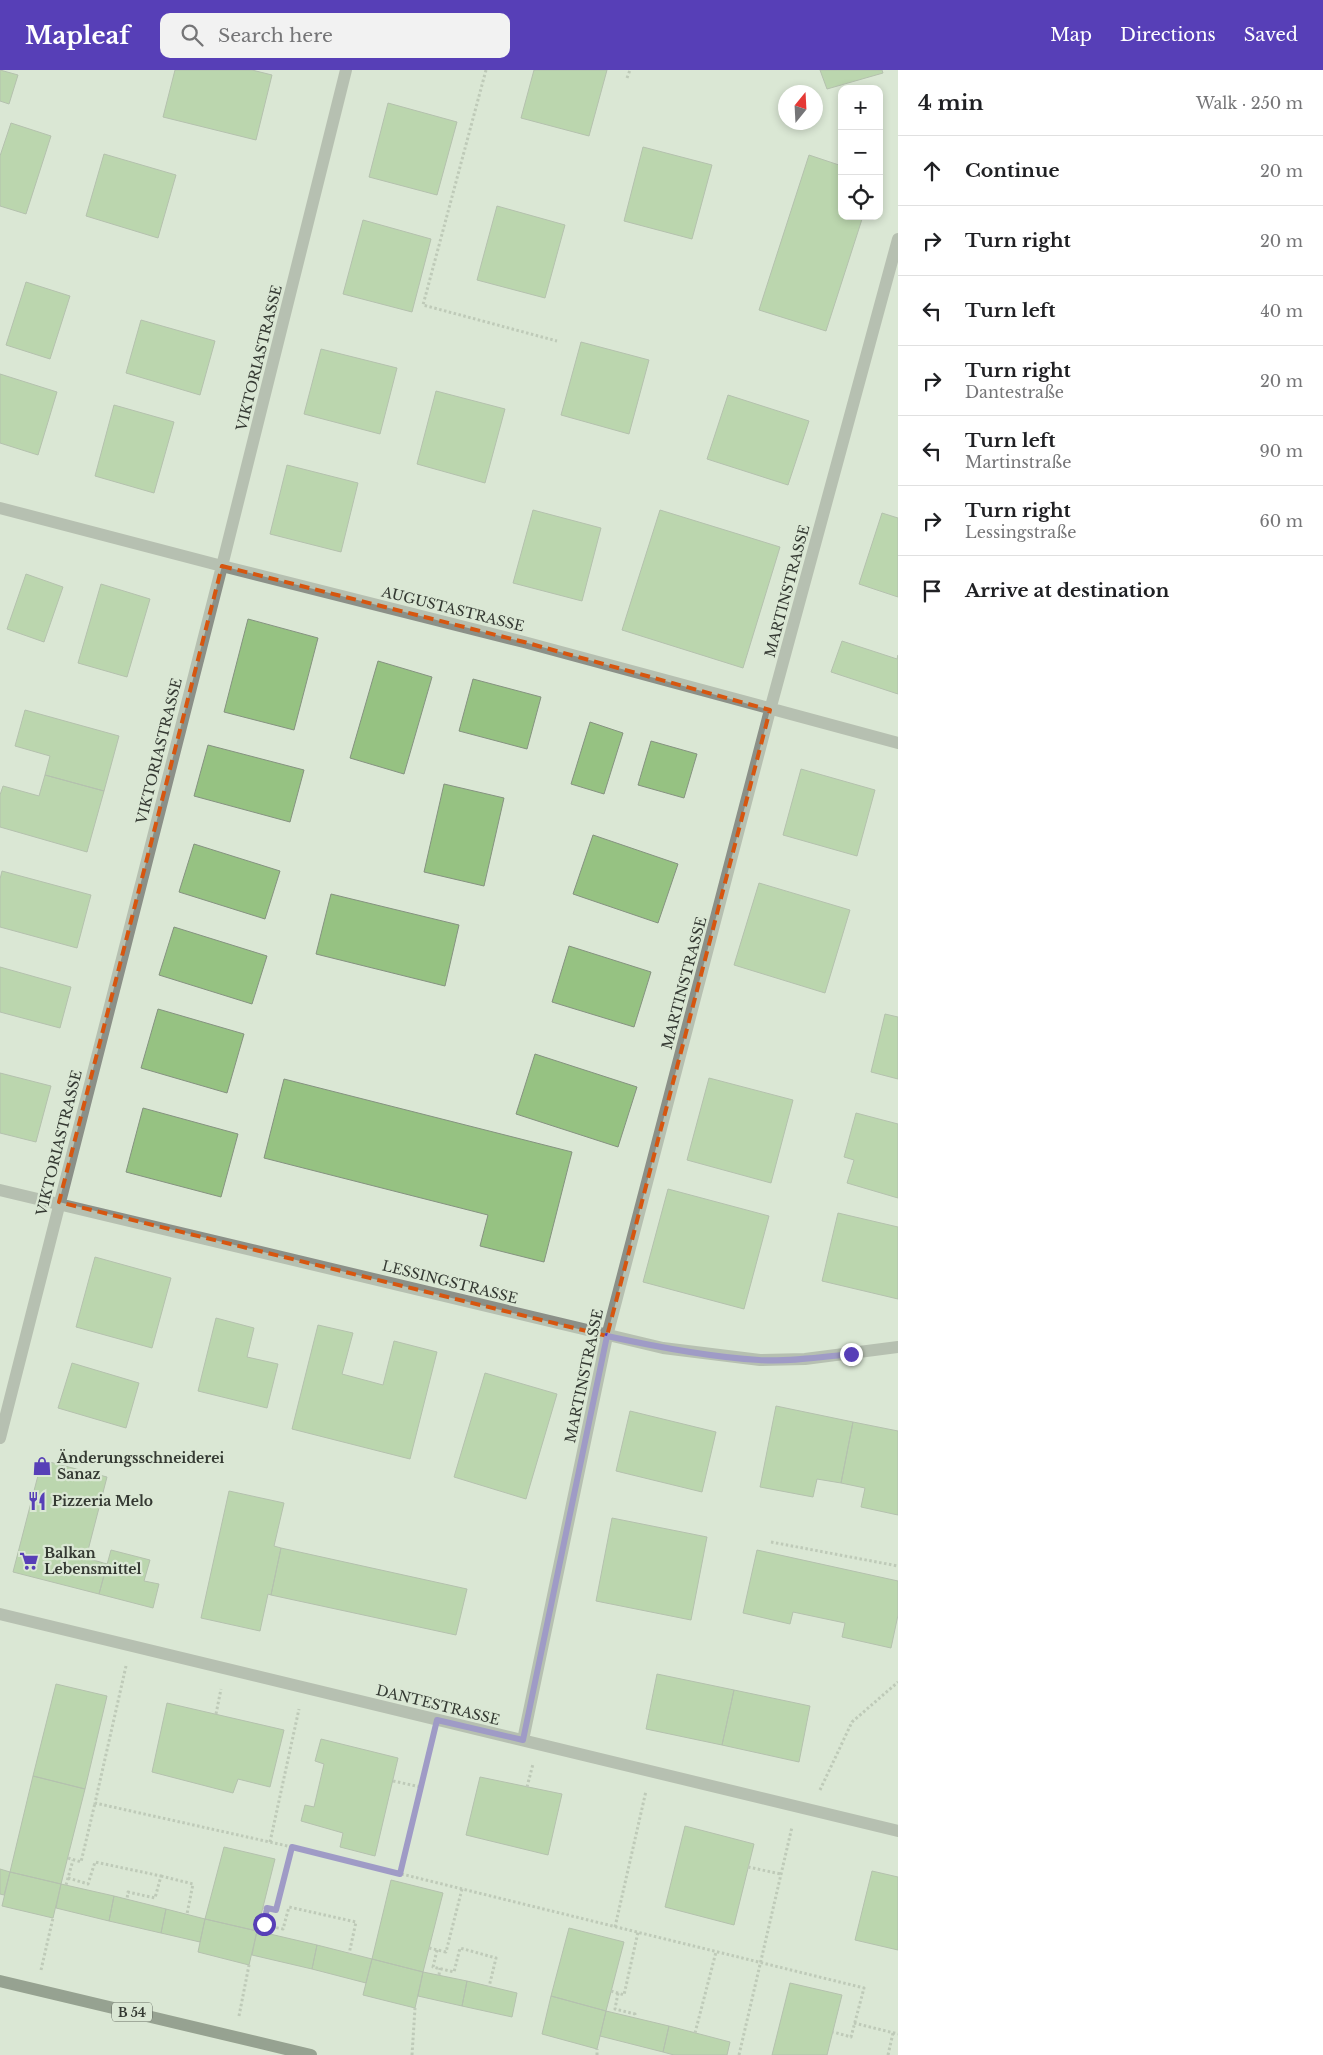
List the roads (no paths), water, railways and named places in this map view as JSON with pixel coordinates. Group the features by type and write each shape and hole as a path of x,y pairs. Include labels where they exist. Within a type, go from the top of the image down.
{"main road":[{"name":"B 54","path":"0,1981 311,2055"}],"street":[{"name":"VIKTORIASTRASSE","path":"0,1438 346,70"},
{"name":"MARTINSTRASSE","path":"523,1740 607,1336 770,710 898,239"},
{"name":"AUGUSTASTRASSE","path":"0,508 524,642 770,710 898,743"},
{"name":"LESSINGSTRASSE","path":"0,1190 59,1202 663,1348 760,1360 806,1359 898,1347"},
{"name":"DANTESTRASSE","path":"0,1614 898,1831"}],"place":[{"name":"Änderungsschneiderei Sanaz","path":"42,1466"},
{"name":"Pizzeria Melo","path":"37,1501"},
{"name":"Balkan Lebensmittel","path":"29,1561"}]}
